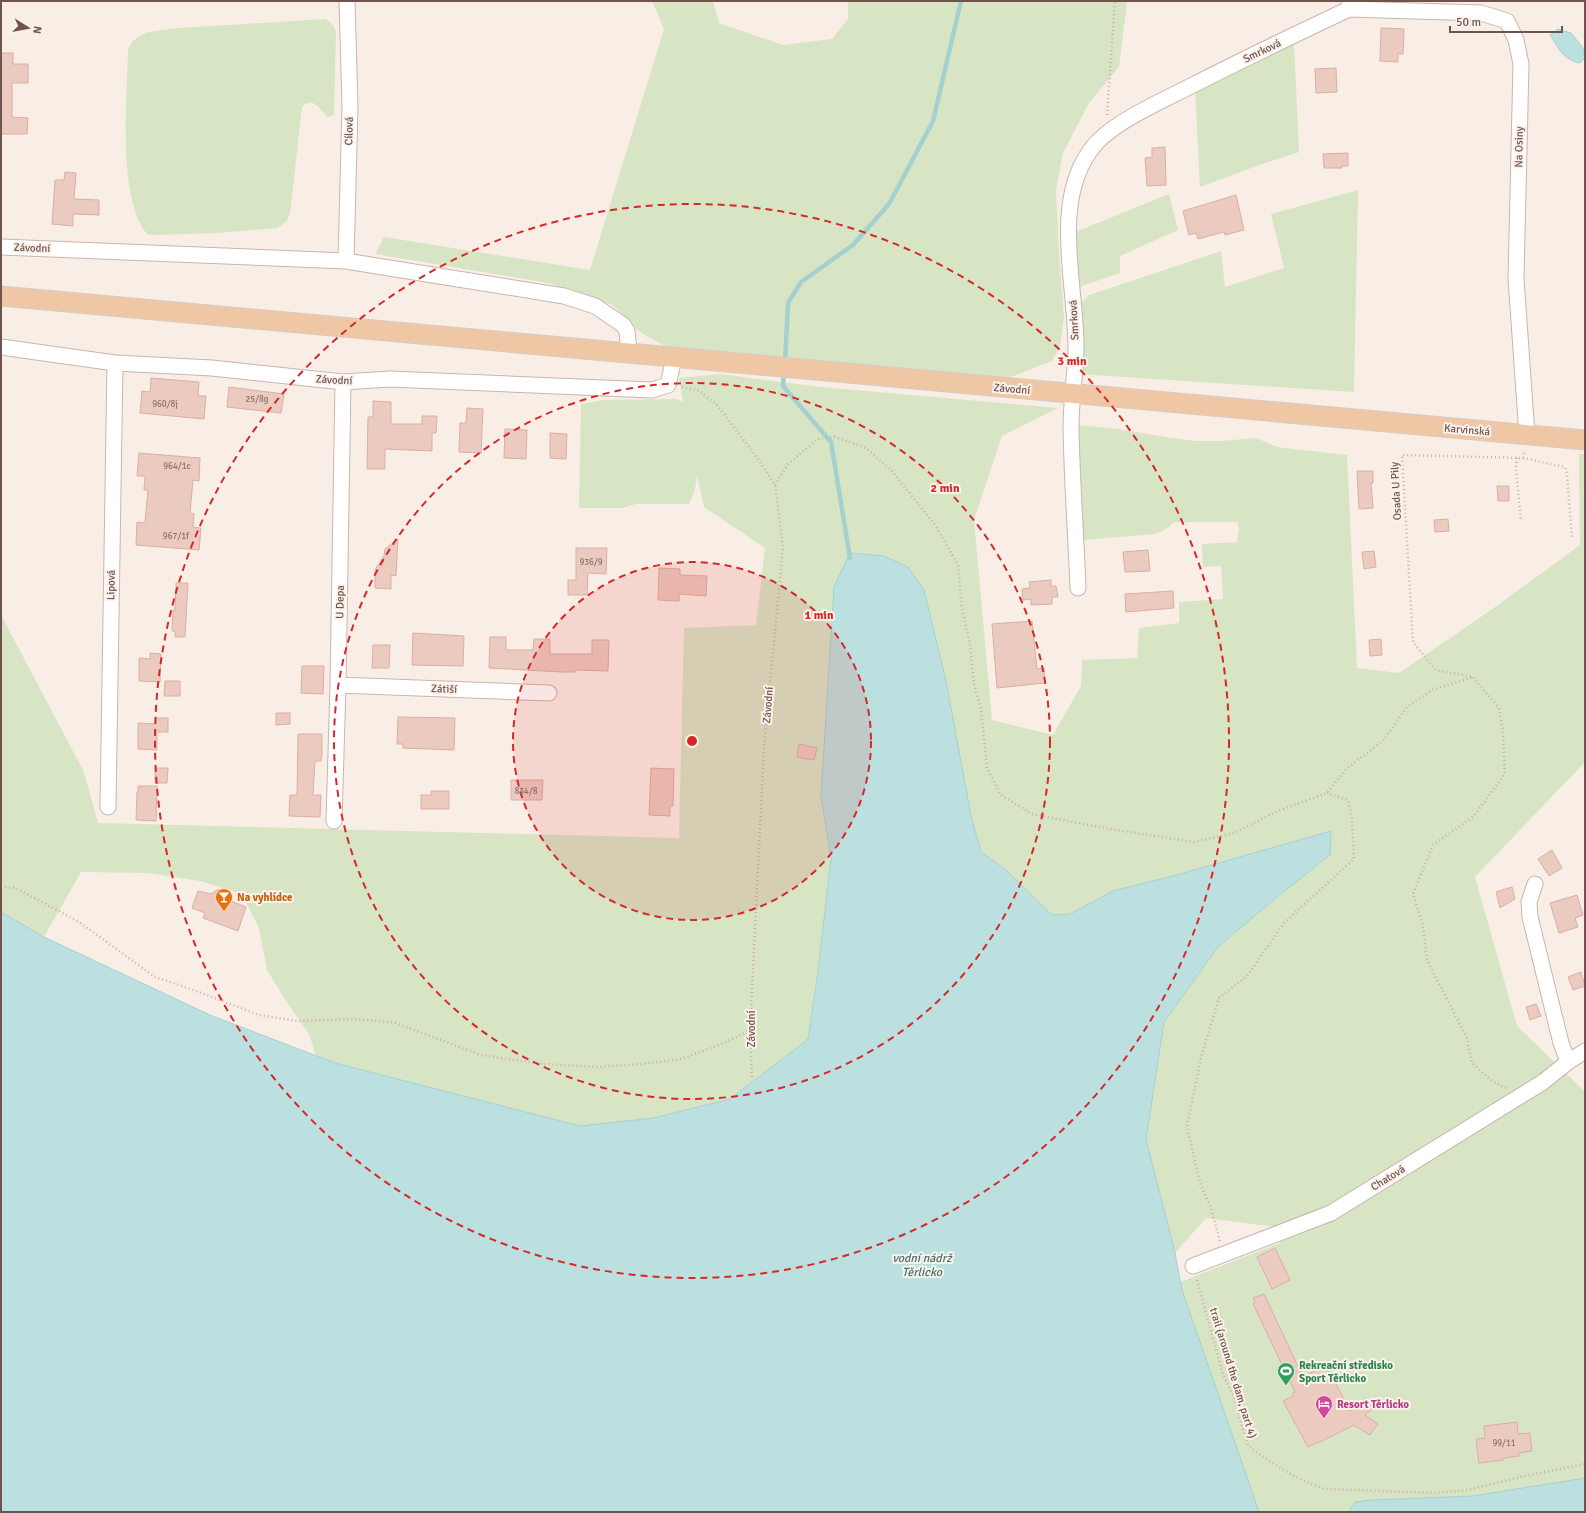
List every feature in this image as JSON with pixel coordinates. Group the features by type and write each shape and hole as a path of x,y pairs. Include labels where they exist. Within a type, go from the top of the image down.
{"main road":[{"name":"Závodní","path":"1,296 1349,419"},
{"name":"Karvinská","path":"1349,419 1585,440"}],"street":[{"name":"Cílová","path":"346,261 350,106 347,1"},
{"name":"Smrková","path":"1078,588 1071,428 1072,394 1076,351 1067,228 1076,176 1090,151 1106,134 1144,110 1350,5"},
{"name":"Na Osiny","path":"1350,5 1481,13 1507,21 1516,40 1521,64 1516,278 1527,435"},
{"name":"Závodní","path":"1,247 346,261 564,296 595,306 623,325 627,331 629,353"},
{"name":"Závodní","path":"1,347 115,364 212,368 343,382 390,379 652,390 668,385"},
{"path":"668,385 674,358"},
{"name":"Lipová","path":"108,807 115,364"},
{"name":"U Depa","path":"334,821 338,685 343,382"},
{"name":"Zátiší","path":"338,685 549,693"},
{"path":"1535,884 1529,902 1530,917 1561,1043 1568,1062"},
{"name":"Chatová","path":"1193,1266 1331,1213 1523,1095 1585,1051"}],"path":[{"path":"1106,134 1115,1"},
{"name":"Závodní","path":"668,385 700,390 718,406 776,485 783,546 764,747 750,1030 752,1080"},
{"path":"1523,458 1527,435"},
{"path":"776,485 788,464 818,439 835,437 866,448 892,471 935,525 958,565 962,609 970,644 974,684 980,710 987,768 1001,795 1032,814 1110,829 1194,842 1234,833 1274,812 1326,793 1347,768 1383,741 1407,707 1432,690 1473,677 1499,708 1503,731 1505,774 1473,817 1433,845 1413,894 1423,926 1427,960 1467,1038 1472,1063 1492,1081 1523,1095"},
{"name":"Osada U Pily","path":"1473,677 1436,670 1412,642 1402,455 1523,458 1565,467 1567,474 1572,539"},
{"path":"1517,458 1516,470 1520,522"},
{"path":"1224,1255 1210,1208 1200,1182 1186,1126 1202,1054 1219,998 1247,976 1284,923 1354,859 1352,819 1348,800 1326,793"},
{"path":"1,887 16,888 79,922 155,978 188,988 258,1015 297,1022 354,1019 393,1022 481,1055 543,1064 597,1067 681,1059 724,1043 750,1030"},
{"name":"trail (around the dam, part 4)","path":"1193,1266 1223,1375 1233,1395 1248,1446 1280,1468 1307,1483 1325,1489 1435,1493 1468,1490 1525,1476 1585,1464"}],"green space":[{"path":"652,1 713,1 719,23 783,45 832,39 848,19 848,1 1127,1 1119,67 1089,103 1063,153 1056,190 1064,317 1060,346 1052,361 1008,378 666,347 640,332 613,305 549,283 375,254 384,237 590,270 664,29"},
{"path":"326,19 333,25 336,32 334,115 327,117 319,107 313,103 306,104 302,107 290,214 286,222 277,228 217,233 147,234 138,218 131,197 128,172 126,146 126,94 128,50 132,42 148,32 179,28"},
{"path":"1294,42 1299,152 1200,187 1195,90"},
{"path":"1358,190 1354,392 1079,374 1079,305 1089,295 1221,251 1225,287 1284,268 1271,214"},
{"path":"1169,194 1178,230 1120,256 1120,273 1079,287 1073,233"},
{"path":"720,374 821,387 1058,408 1002,436 974,520 992,720 1053,735 1081,686 1082,660 1137,658 1139,628 1179,623 1179,602 1223,599 1221,566 1203,567 1202,544 1237,542 1239,529 1237,522 1174,522 1168,528 1156,534 1082,540 1077,425 1118,429 1197,441 1222,441 1256,438 1277,447 1347,455 1357,668 1399,673 1491,610 1580,545 1579,454 1585,454 1585,762 1475,877 1517,1026 1585,1092 1585,1478 1473,1496 1356,1502 1348,1512 1259,1512 1180,1282 1280,1243 1276,1227 1206,1218 1175,1253 1146,1139 1164,1022 1218,947 1330,855 1330,831 1173,876 1113,891 1070,914 1052,915 1007,871 981,852 971,816 834,587 821,796 831,858 818,972 808,1039 730,1099 654,1118 580,1126 335,1063 316,1056 309,1034 267,970 259,928 242,894 200,881 147,873 81,872 44,937 1,912 1,615 84,772 98,823 679,838 684,628 756,625 765,548 704,507 697,475 695,490 689,504 636,504 622,508 579,508 581,404 604,400 677,399 683,402 679,378"}],"water":[{"path":"1558,29 1571,33 1583,48 1585,58 1580,63 1565,56 1556,45 1550,35"},
{"name":"vodní nádrž Těrlicko","path":"850,553 884,556 908,567 924,590 946,681 971,816 981,852 1007,871 1052,915 1070,914 1113,891 1173,876 1331,831 1330,855 1218,947 1164,1022 1146,1139 1175,1253 1182,1290 1259,1512 1,1512 1,912 44,937 210,1015 335,1063 580,1126 654,1118 730,1099 808,1039 818,972 831,858 821,796 834,587"},
{"path":"1585,1478 1585,1512 1348,1512 1355,1502 1473,1496"}],"building":[{"path":"1381,28 1404,29 1403,54 1398,54 1398,62 1380,61"},
{"path":"1,53 13,53 13,64 28,64 28,83 12,83 12,117 28,118 27,134 1,134"},
{"path":"1336,68 1337,92 1316,93 1315,69"},
{"path":"1165,147 1166,185 1147,186 1145,158 1152,157 1152,148"},
{"path":"1348,153 1348,166 1342,166 1342,168 1324,168 1323,154"},
{"path":"65,172 76,173 74,199 99,200 99,215 73,214 73,226 52,224 55,180 64,180"},
{"path":"1236,195 1244,230 1225,235 1224,232 1198,239 1196,233 1189,235 1183,211"},
{"path":"151,378 199,382 198,396 206,396 204,419 140,413 142,391 150,392"},
{"path":"229,387 284,394 281,413 227,407"},
{"path":"373,401 391,402 391,424 422,424 422,416 437,416 436,433 432,433 432,451 385,449 385,469 367,469 368,417 373,417"},
{"path":"467,408 483,409 481,453 459,452 460,423 466,423"},
{"path":"505,429 527,430 526,459 504,458"},
{"path":"550,433 567,434 566,459 550,458"},
{"path":"139,453 200,458 199,481 193,480 190,513 194,514 193,527 201,528 199,550 136,545 137,522 145,523 148,490 144,490 145,476 137,476"},
{"path":"1357,471 1373,471 1373,483 1371,483 1373,508 1359,509"},
{"path":"1497,486 1509,486 1509,501 1498,501"},
{"path":"1448,519 1449,531 1435,532 1434,520"},
{"path":"398,539 396,576 391,575 391,589 375,588 375,570 384,556 385,549"},
{"path":"576,548 607,548 606,574 588,573 587,595 568,595 568,580 576,580"},
{"path":"1148,550 1150,571 1125,572 1123,552"},
{"path":"1374,551 1376,567 1364,569 1362,552"},
{"path":"659,568 680,569 680,575 707,576 706,596 679,594 679,601 658,600"},
{"path":"1051,580 1051,586 1056,586 1058,597 1052,597 1052,604 1031,605 1031,599 1023,600 1022,589 1030,588 1029,582"},
{"path":"176,583 188,583 185,637 175,637 175,631 172,631 173,610 175,610"},
{"path":"1173,591 1174,608 1126,612 1125,594"},
{"path":"1032,621 1037,669 1044,668 1045,683 997,688 992,624"},
{"path":"413,633 464,636 463,666 412,665"},
{"path":"490,637 506,637 506,650 533,650 534,639 550,639 550,654 592,654 592,640 609,640 608,671 575,670 575,672 562,672 489,668"},
{"path":"1381,639 1382,655 1370,656 1369,640"},
{"path":"373,645 390,645 389,668 372,668"},
{"path":"150,653 161,654 160,682 139,681 139,658 150,659"},
{"path":"302,666 324,666 323,694 301,693"},
{"path":"165,681 180,681 180,696 164,696"},
{"path":"276,713 290,713 290,724 276,725"},
{"path":"398,717 455,718 454,750 403,748 403,744 397,744"},
{"path":"156,718 168,718 168,732 157,732 157,750 138,749 138,723 156,724"},
{"path":"298,734 322,734 321,761 315,761 313,795 321,795 320,817 289,816 290,795 297,795"},
{"path":"799,744 817,748 814,760 797,757"},
{"path":"155,768 168,768 167,783 155,783"},
{"path":"651,768 674,769 673,806 670,806 670,816 649,815"},
{"path":"511,780 543,780 542,800 511,800"},
{"path":"138,786 157,786 156,821 136,820"},
{"path":"431,791 449,791 449,809 421,809 421,795 431,795"},
{"path":"1552,850 1562,868 1549,876 1538,859"},
{"path":"1512,887 1515,899 1500,908 1496,892"},
{"path":"223,889 229,893 231,901 246,907 238,931 203,918 205,913 192,908 198,891 211,894 217,890"},
{"path":"1577,895 1583,915 1575,918 1578,927 1559,933 1550,903"},
{"path":"1581,972 1585,986 1573,990 1568,977"},
{"path":"1536,1004 1541,1016 1530,1020 1526,1007"},
{"path":"1275,1248 1290,1280 1272,1289 1257,1257"},
{"path":"1264,1294 1303,1377 1326,1365 1350,1411 1366,1398 1374,1408 1365,1415 1378,1424 1370,1435 1354,1425 1308,1447 1283,1401 1293,1396 1292,1394 1295,1392 1253,1304 1255,1303 1253,1298"},
{"path":"1517,1422 1518,1434 1530,1433 1532,1451 1519,1453 1519,1456 1503,1458 1503,1460 1479,1463 1476,1439 1485,1438 1484,1426"}],"waterway":[{"path":"785,363 788,303 801,282 853,245 889,204 933,121 961,1"},
{"path":"784,372 783,386 831,442 850,558"}],"place":[{"name":"Na vyhlídce","path":"224,912"},
{"name":"Rekreační středisko Sport Těrlicko","path":"1286,1386"},
{"name":"Resort Těrlicko","path":"1324,1419"}]}
